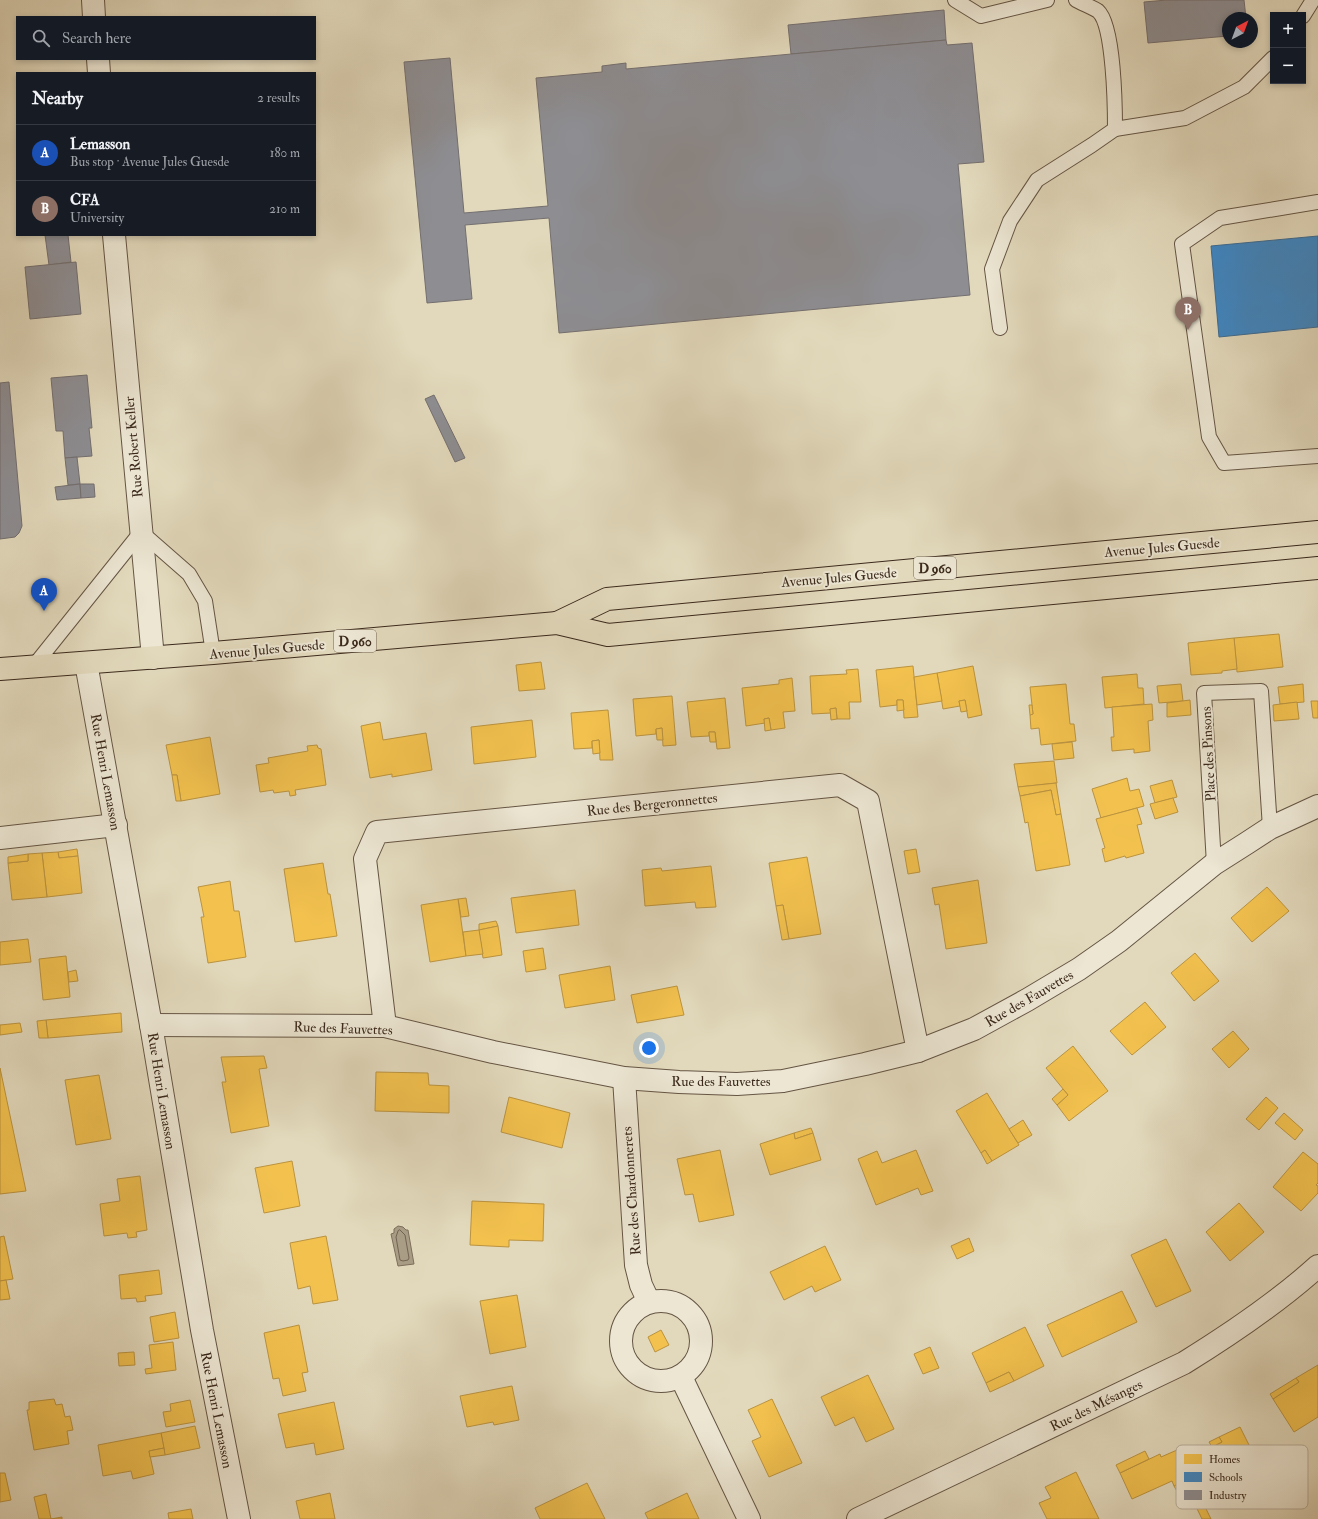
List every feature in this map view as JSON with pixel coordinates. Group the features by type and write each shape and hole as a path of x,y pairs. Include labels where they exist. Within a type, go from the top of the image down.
{"main road":[{"name":"Avenue Jules Guesde","path":"557,623 607,599 1318,532"},
{"name":"Avenue Jules Guesde","path":"0,669 213,654 557,623 608,635 1318,568"}],"street":[{"path":"93,0 94,16"},
{"path":"98,60 99,72"},
{"name":"Rue Robert Keller","path":"114,236 153,658"},
{"name":"Rue Henri Lemasson","path":"86,663 152,1025 202,1330 238,1519"},
{"name":"Rue des Bergeronnettes","path":"385,1026 365,859 377,832 840,786 868,802 918,1051"},
{"name":"Rue des Fauvettes","path":"152,1025 385,1026 493,1052 624,1078 737,1084 783,1081 918,1051 974,1029 1079,969 1119,941 1214,864 1270,828 1318,806"},
{"path":"0,838 116,825"},
{"name":"Rue des Chardonnerets","path":"624,1078 636,1265 641,1285 649,1302"},
{"name":"Rue des Mésanges","path":"858,1519 1184,1363 1229,1335 1268,1307 1318,1266"},
{"path":"662,1301 675,1303 696,1319 700,1332 702,1345 699,1358 691,1369 681,1377 668,1382 655,1382 642,1377 631,1369 624,1358 620,1344 622,1331 627,1318 637,1309 649,1302 662,1301"},
{"path":"681,1377 749,1519"}],"lane":[{"path":"955,0 981,16 1047,0"},
{"path":"1076,0 1099,12 1108,30 1114,90 1115,129"},
{"path":"1306,12 1313,0"},
{"path":"1000,328 992,269 1010,221 1037,180 1115,129 1185,118 1244,87 1270,61"},
{"path":"1318,202 1220,218 1182,244 1209,437 1224,463 1318,456"},
{"path":"33,667 141,532 189,574 205,601 213,654"},
{"name":"Place des Pinsons","path":"1214,864 1204,693 1261,691 1270,828"}],"water":[{"path":"398,1226 408,1230 414,1264 398,1266 391,1234 394,1233 394,1229"}],"building: Homes":[{"path":"1279,634 1283,667 1237,672 1234,638"},
{"path":"1234,638 1237,669 1222,671 1222,673 1191,675 1188,643"},
{"path":"541,662 545,689 519,691 516,665"},
{"path":"913,666 918,717 904,718 903,700 897,700 897,705 880,707 876,670"},
{"path":"973,666 982,715 968,718 965,700 959,701 960,706 943,709 937,673"},
{"path":"858,669 861,702 849,702 850,719 837,719 836,708 830,709 831,713 812,714 810,676 847,674 846,670"},
{"path":"937,673 942,701 917,705 914,677"},
{"path":"1137,674 1138,688 1143,688 1144,704 1105,708 1102,677"},
{"path":"792,678 795,711 783,712 785,728 771,730 769,718 764,719 765,723 746,726 742,688 779,684 779,680"},
{"path":"1066,684 1070,724 1074,724 1076,741 1041,745 1039,728 1031,729 1030,715 1033,714 1030,687"},
{"path":"1181,684 1183,701 1159,703 1157,686"},
{"path":"1303,684 1304,702 1280,704 1278,687"},
{"path":"672,696 676,745 663,746 662,728 656,729 656,734 636,736 633,699"},
{"path":"725,698 730,748 717,749 715,732 709,732 709,736 691,737 687,702"},
{"path":"897,700 903,700 904,710 897,711"},
{"path":"965,700 967,711 961,712 959,701"},
{"path":"1190,700 1191,715 1167,717 1167,703"},
{"path":"1311,701 1318,701 1318,718 1313,718"},
{"path":"1297,702 1299,719 1274,721 1273,705"},
{"path":"1152,704 1153,720 1148,721 1150,751 1134,753 1134,749 1112,751 1111,737 1114,737 1112,707"},
{"path":"1029,705 1032,705 1033,714 1030,715"},
{"path":"836,708 837,719 831,720 830,709"},
{"path":"608,710 613,760 600,760 599,740 592,741 592,748 574,749 571,713"},
{"path":"769,718 771,730 765,731 764,719"},
{"path":"532,720 536,757 474,764 471,727"},
{"path":"380,722 383,740 426,733 432,770 392,777 392,774 370,778 361,726"},
{"path":"662,728 663,740 657,740 656,729"},
{"path":"709,732 715,732 716,742 710,742"},
{"path":"210,737 220,794 181,801 177,775 172,775 166,745"},
{"path":"599,740 600,753 593,754 592,741"},
{"path":"1072,742 1074,758 1054,760 1052,744"},
{"path":"317,745 318,748 321,749 326,785 295,790 296,795 290,796 289,791 274,793 273,790 260,792 256,765 269,763 268,758 308,751 307,746"},
{"path":"1054,761 1057,783 1018,787 1014,764"},
{"path":"172,775 177,775 181,801 176,801"},
{"path":"1127,778 1130,791 1139,789 1144,806 1101,818 1092,789"},
{"path":"1172,780 1177,797 1155,803 1150,786"},
{"path":"1056,783 1061,814 1056,815 1051,790 1020,796 1018,787"},
{"path":"1051,790 1056,815 1061,814 1070,865 1036,871 1028,822 1025,823 1020,796"},
{"path":"1173,798 1178,812 1155,819 1150,804"},
{"path":"1137,808 1142,824 1137,825 1144,853 1126,858 1125,856 1105,862 1102,849 1105,848 1096,819"},
{"path":"77,849 78,856 59,858 58,852"},
{"path":"916,849 920,872 908,874 904,851"},
{"path":"58,852 59,858 78,856 82,893 47,897 42,853"},
{"path":"42,853 47,897 12,900 8,863 28,861 28,854"},
{"path":"28,854 28,861 8,863 8,857"},
{"path":"807,857 821,934 789,939 783,905 776,906 769,863"},
{"path":"323,863 337,936 295,942 284,869"},
{"path":"711,866 716,907 696,908 695,902 645,906 642,870 661,868 662,871"},
{"path":"978,880 987,943 946,949 939,904 935,905 932,888"},
{"path":"230,881 234,911 239,911 246,957 208,963 201,917 204,917 198,887"},
{"path":"1267,887 1289,911 1252,942 1231,918"},
{"path":"575,890 579,925 516,933 511,898"},
{"path":"466,898 469,916 461,917 458,899"},
{"path":"458,899 466,956 430,962 421,905"},
{"path":"783,905 789,939 782,940 776,906"},
{"path":"496,921 498,926 479,930 479,924"},
{"path":"498,926 502,955 483,958 479,930"},
{"path":"479,930 483,954 466,956 463,932"},
{"path":"28,939 31,962 0,965 0,942"},
{"path":"543,948 546,969 526,972 523,951"},
{"path":"1195,953 1219,981 1194,1001 1171,973"},
{"path":"66,956 70,997 43,1000 39,959"},
{"path":"610,966 615,1000 565,1008 559,975"},
{"path":"76,970 78,981 69,982 68,972"},
{"path":"677,986 684,1015 637,1023 631,995"},
{"path":"1145,1002 1166,1027 1132,1055 1110,1031"},
{"path":"121,1013 122,1032 48,1038 46,1020"},
{"path":"46,1020 48,1038 39,1038 37,1021"},
{"path":"20,1023 22,1032 0,1035 0,1025"},
{"path":"1233,1031 1249,1049 1229,1068 1212,1049"},
{"path":"1073,1046 1108,1091 1069,1121 1057,1105 1068,1095 1046,1068"},
{"path":"264,1056 267,1068 259,1069 269,1126 231,1133 222,1082 226,1082 221,1057"},
{"path":"0,1068 26,1191 0,1194"},
{"path":"376,1072 428,1073 429,1085 449,1086 449,1113 375,1111"},
{"path":"99,1075 111,1139 76,1145 65,1080"},
{"path":"1063,1089 1068,1095 1057,1105 1052,1099"},
{"path":"987,1093 1019,1145 992,1161 985,1150 981,1153 956,1111"},
{"path":"509,1097 570,1113 562,1148 501,1132"},
{"path":"1266,1097 1278,1108 1259,1130 1246,1119"},
{"path":"1284,1113 1303,1130 1295,1140 1275,1123"},
{"path":"1023,1120 1032,1135 1018,1143 1009,1129"},
{"path":"811,1128 813,1133 795,1139 794,1133"},
{"path":"794,1133 795,1139 813,1133 821,1160 770,1175 760,1144"},
{"path":"720,1150 734,1215 699,1222 693,1194 685,1195 677,1159"},
{"path":"916,1150 933,1191 921,1195 918,1188 876,1205 858,1159 877,1151 882,1163"},
{"path":"985,1150 992,1161 987,1164 981,1153"},
{"path":"1303,1152 1318,1164 1318,1183 1316,1185 1318,1186 1318,1193 1301,1211 1273,1187"},
{"path":"292,1161 300,1206 264,1213 255,1168"},
{"path":"140,1176 147,1230 136,1232 137,1237 128,1238 127,1233 104,1236 100,1204 120,1201 117,1179"},
{"path":"472,1201 544,1204 543,1241 509,1240 509,1247 470,1245"},
{"path":"1239,1203 1264,1232 1230,1261 1206,1232"},
{"path":"4,1236 13,1279 0,1281 0,1237"},
{"path":"326,1236 338,1300 313,1304 310,1286 298,1289 290,1243"},
{"path":"969,1238 974,1251 957,1259 951,1246"},
{"path":"1166,1239 1191,1291 1156,1307 1131,1255"},
{"path":"825,1246 841,1280 815,1292 812,1286 784,1300 770,1272"},
{"path":"159,1270 162,1294 145,1296 146,1301 137,1302 136,1298 121,1299 119,1275"},
{"path":"6,1280 10,1299 0,1300 0,1281"},
{"path":"1122,1291 1137,1322 1062,1357 1047,1325"},
{"path":"517,1295 526,1347 490,1354 480,1301"},
{"path":"175,1312 179,1338 154,1342 150,1317"},
{"path":"299,1325 308,1372 302,1373 306,1391 283,1396 279,1378 273,1379 264,1333"},
{"path":"1025,1327 1044,1366 1014,1381 1009,1372 986,1383 972,1353"},
{"path":"661,1330 669,1345 655,1352 648,1337"},
{"path":"173,1342 176,1370 146,1374 145,1369 152,1368 149,1345"},
{"path":"930,1347 939,1368 923,1374 914,1354"},
{"path":"134,1352 135,1365 119,1366 118,1353"},
{"path":"1318,1365 1318,1417 1294,1432 1273,1399 1299,1382 1296,1378"},
{"path":"1009,1372 1014,1381 990,1392 986,1383"},
{"path":"868,1375 894,1429 866,1442 854,1417 835,1426 821,1397"},
{"path":"1296,1378 1299,1382 1273,1399 1270,1394"},
{"path":"512,1386 519,1420 494,1425 493,1422 467,1427 460,1396"},
{"path":"54,1399 56,1405 62,1404 65,1417 70,1416 73,1430 67,1431 69,1444 34,1450 27,1410 29,1410 29,1402"},
{"path":"772,1399 802,1463 769,1477 752,1441 761,1437 748,1410"},
{"path":"190,1400 195,1422 166,1427 163,1412 171,1411 170,1404"},
{"path":"334,1402 344,1449 316,1455 314,1443 286,1448 278,1414"},
{"path":"195,1426 200,1448 165,1455 161,1433"},
{"path":"1240,1427 1249,1445 1216,1445 1222,1442 1219,1437"},
{"path":"161,1433 164,1448 149,1451 154,1474 133,1479 131,1471 103,1476 98,1445"},
{"path":"1219,1437 1222,1442 1216,1445 1211,1445 1209,1442"},
{"path":"164,1448 165,1455 150,1457 149,1451"},
{"path":"1176,1450 1176,1485 1174,1486 1172,1481 1132,1499 1120,1473 1160,1454 1161,1457"},
{"path":"1145,1451 1149,1459 1120,1473 1116,1465"},
{"path":"1076,1472 1099,1519 1047,1519 1039,1503 1051,1498 1045,1487"},
{"path":"0,1473 5,1473 11,1500 0,1502"},
{"path":"587,1483 605,1519 540,1519 535,1508"},
{"path":"330,1493 335,1519 300,1519 296,1501"},
{"path":"687,1493 699,1519 648,1519 645,1513"},
{"path":"46,1494 51,1519 39,1519 34,1497"},
{"path":"191,1509 193,1519 169,1519 168,1513"},
{"path":"1197,1509 1206,1509 1211,1519 1202,1519"},
{"path":"62,1517 62,1519 51,1519"}],"building: Schools":[{"path":"1318,236 1318,327 1219,337 1211,246"}],"building: Industry":[{"path":"1167,0 1244,0 1245,12 1222,12 1222,37 1148,43 1144,2"},
{"path":"944,10 946,40 791,54 788,25"},
{"path":"946,40 947,45 972,43 984,162 958,164 970,295 559,333 549,218 465,225 472,299 427,303 404,62 450,58 464,213 548,206 536,78 602,72 602,66 626,63 626,69"},
{"path":"45,236 68,236 71,262 49,265"},
{"path":"76,262 81,314 30,319 25,267"},
{"path":"87,375 92,428 89,428 92,456 65,458 63,431 56,431 51,378"},
{"path":"9,382 22,526 19,533 15,537 0,539 0,383"},
{"path":"434,395 465,458 455,462 425,399"},
{"path":"77,457 80,484 68,485 65,458"},
{"path":"80,484 81,498 57,500 55,487"},
{"path":"80,484 94,484 95,497 81,498"}],"place":[{"name":"CFA","path":"1188,330"},
{"name":"Lemasson","path":"44,611"}]}
